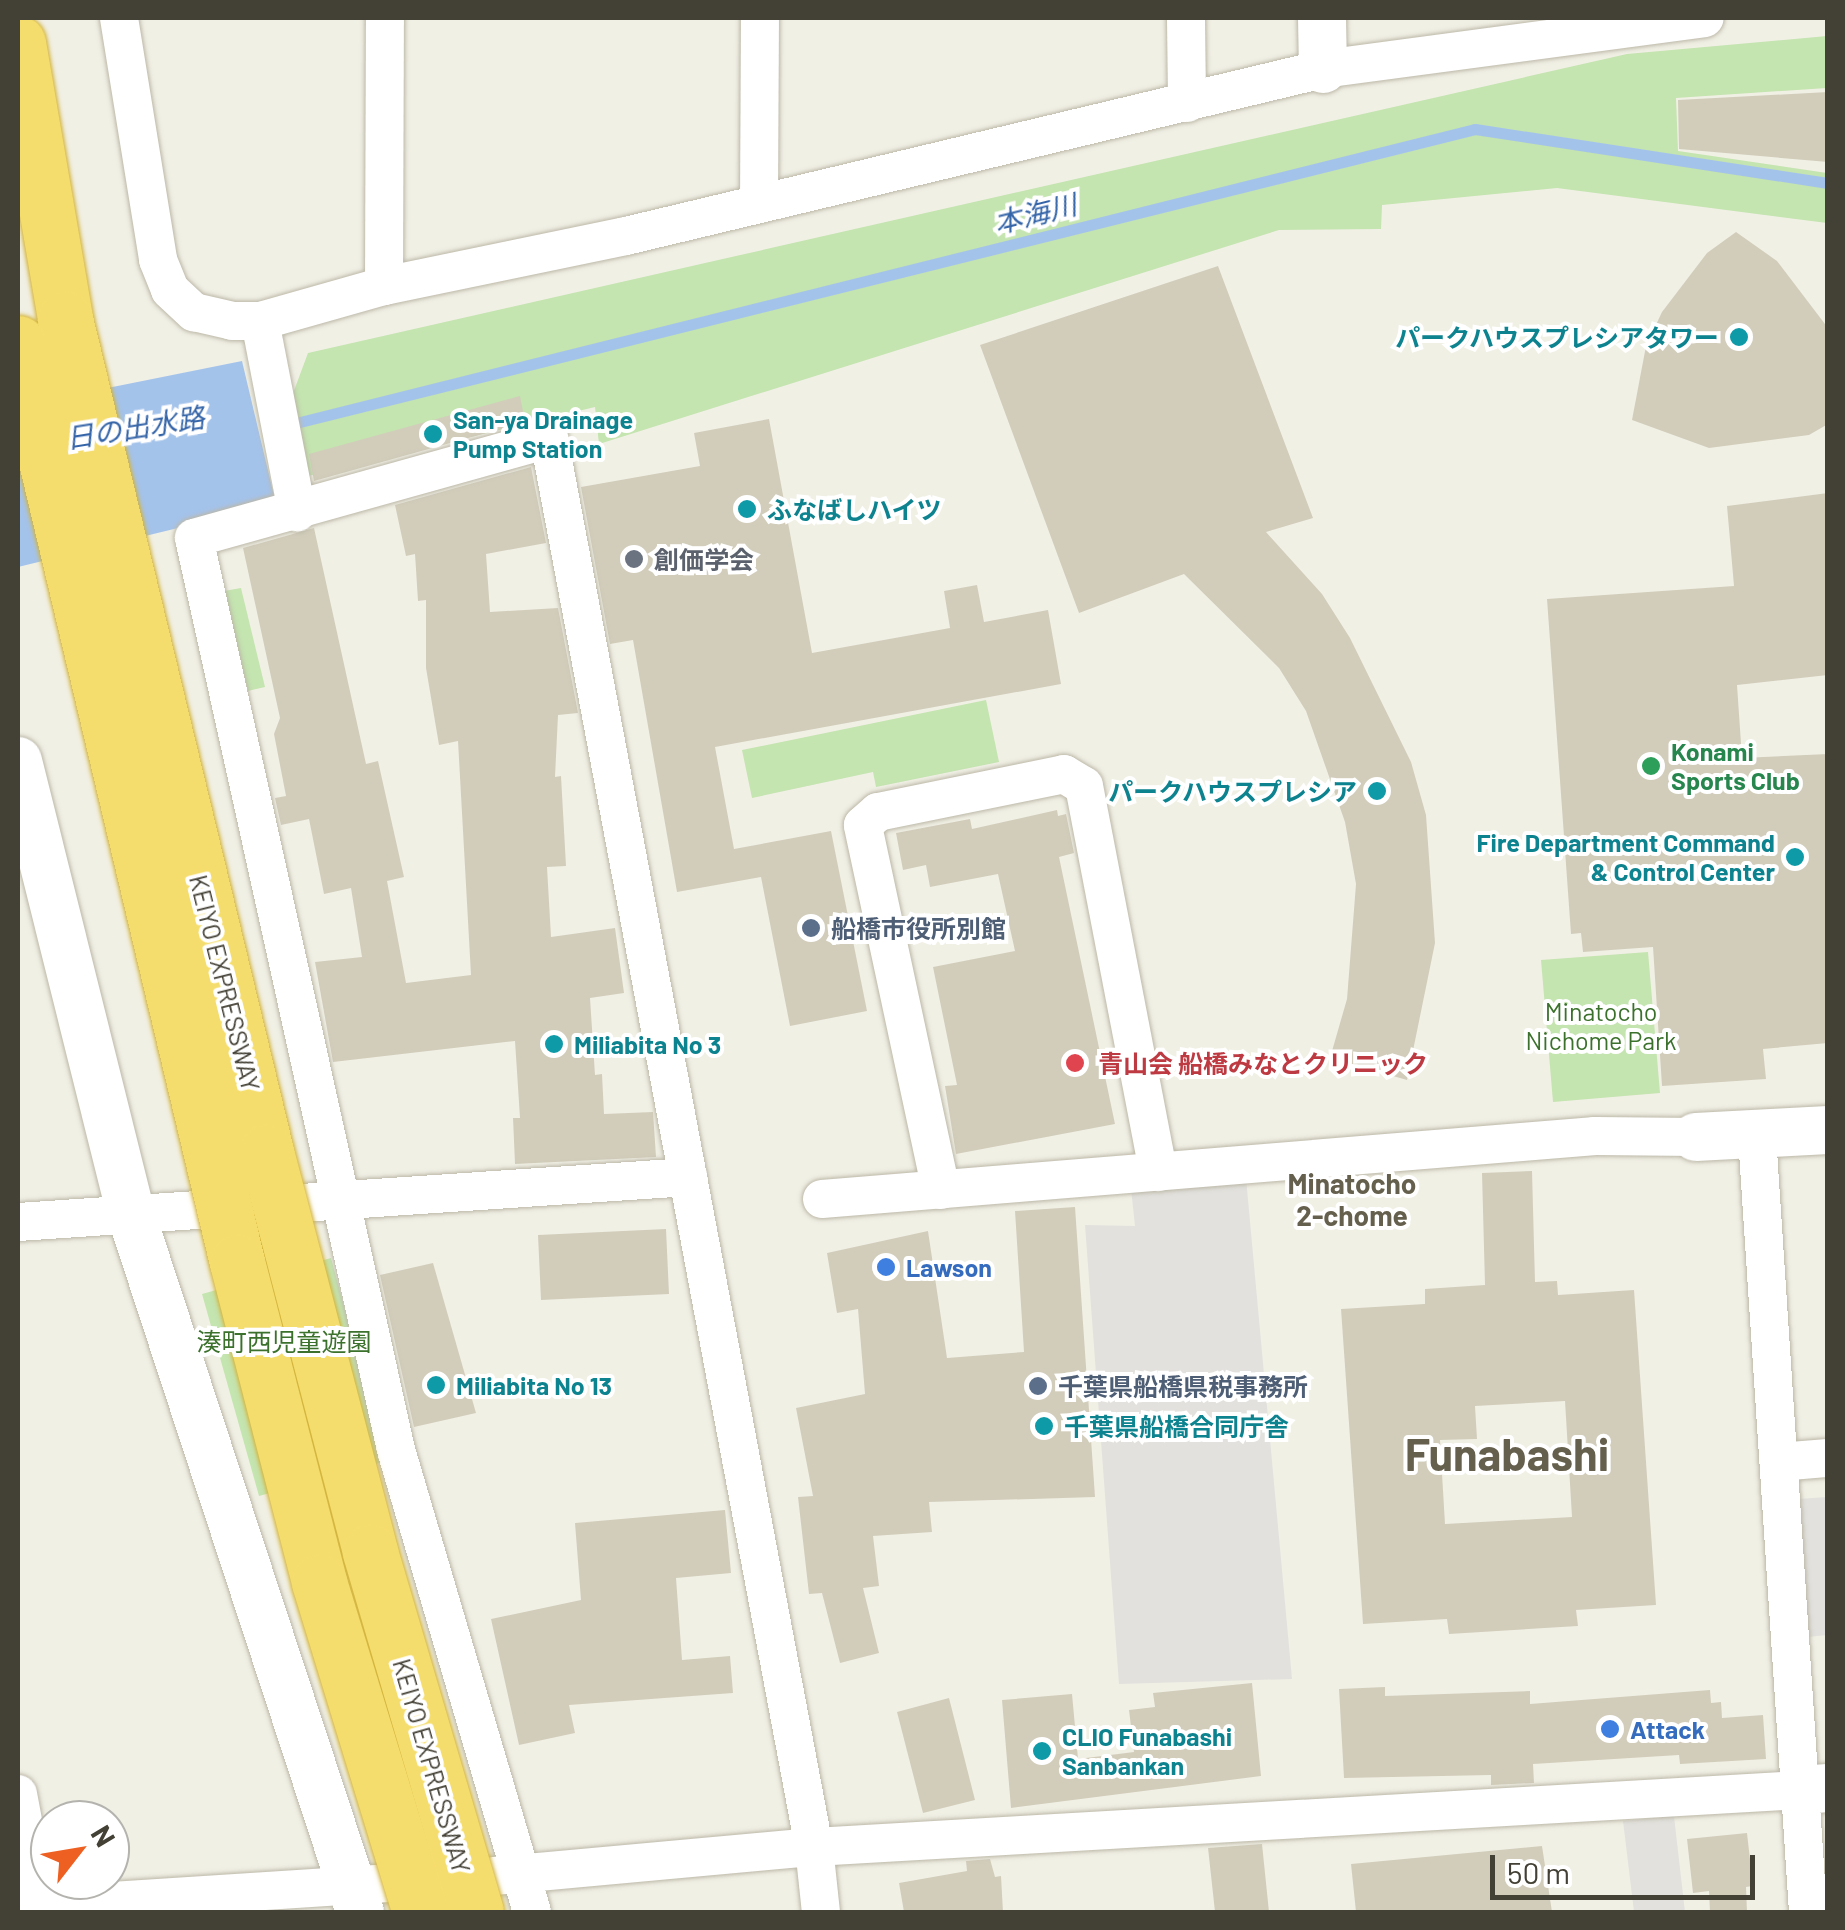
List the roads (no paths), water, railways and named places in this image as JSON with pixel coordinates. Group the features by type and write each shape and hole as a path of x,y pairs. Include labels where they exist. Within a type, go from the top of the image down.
{"highway":[{"name":"KEIYO EXPRESSWAY","path":"18,43 65,319 262,1133 370,1552 476,1912"},
{"name":"KEIYO EXPRESSWAY","path":"18,343 237,1262 320,1582 420,1912"}],"street":[{"path":"120,18 158,260 170,290 194,312 260,321 384,286 759,204 1323,69 1705,18"},
{"path":"384,286 385,18"},
{"path":"759,204 760,18"},
{"path":"1186,18 1187,103"},
{"path":"1322,18 1323,69"},
{"path":"260,321 271,396 298,512"},
{"path":"532,1912 396,1450 194,538 298,512 549,438 814,1847 821,1912"},
{"path":"18,761 130,1211 355,1898"},
{"path":"941,1190 864,825 878,812 1064,774 1084,786 1158,1172"},
{"path":"822,1198 1596,1136 1696,1138 1828,1130"},
{"path":"1757,1136 1779,1462 1814,1789 1808,1912"},
{"path":"18,1222 130,1211 688,1177"},
{"path":"1779,1462 1828,1458"},
{"path":"18,1794 46,1907 355,1898 518,1875 814,1847 1814,1789"}],"water":[{"name":"日の出水路","path":"242,361 276,504 18,567 18,406"}],"waterway":[{"name":"本海川","path":"288,425 1475,129 1828,183"}],"place":[{"name":"パークハウスプレシアタワー","path":"1739,337"},
{"name":"San-ya Drainage Pump Station","path":"433,434"},
{"name":"ふなばしハイツ","path":"747,509"},
{"name":"創価学会","path":"634,559"},
{"name":"Konami Sports Club","path":"1651,766"},
{"name":"パークハウスプレシア","path":"1377,791"},
{"name":"Fire Department Command & Control Center","path":"1795,857"},
{"name":"船橋市役所別館","path":"811,928"},
{"name":"Miliabita No 3","path":"554,1044"},
{"name":"青山会 船橋みなとクリニック","path":"1075,1063"},
{"name":"Lawson","path":"886,1267"},
{"name":"Miliabita No 13","path":"436,1385"},
{"name":"千葉県船橋県税事務所","path":"1038,1386"},
{"name":"千葉県船橋合同庁舎","path":"1044,1426"},
{"name":"Attack","path":"1610,1729"},
{"name":"CLIO Funabashi Sanbankan","path":"1042,1751"}],"district":[{"name":"Minatocho 2-chome","path":"1352,1199"},
{"name":"Funabashi","path":"1507,1454"}],"park label":[{"name":"Minatocho Nichome Park","path":"1601,1026"},
{"name":"湊町西児童遊園","path":"284,1341"}]}
